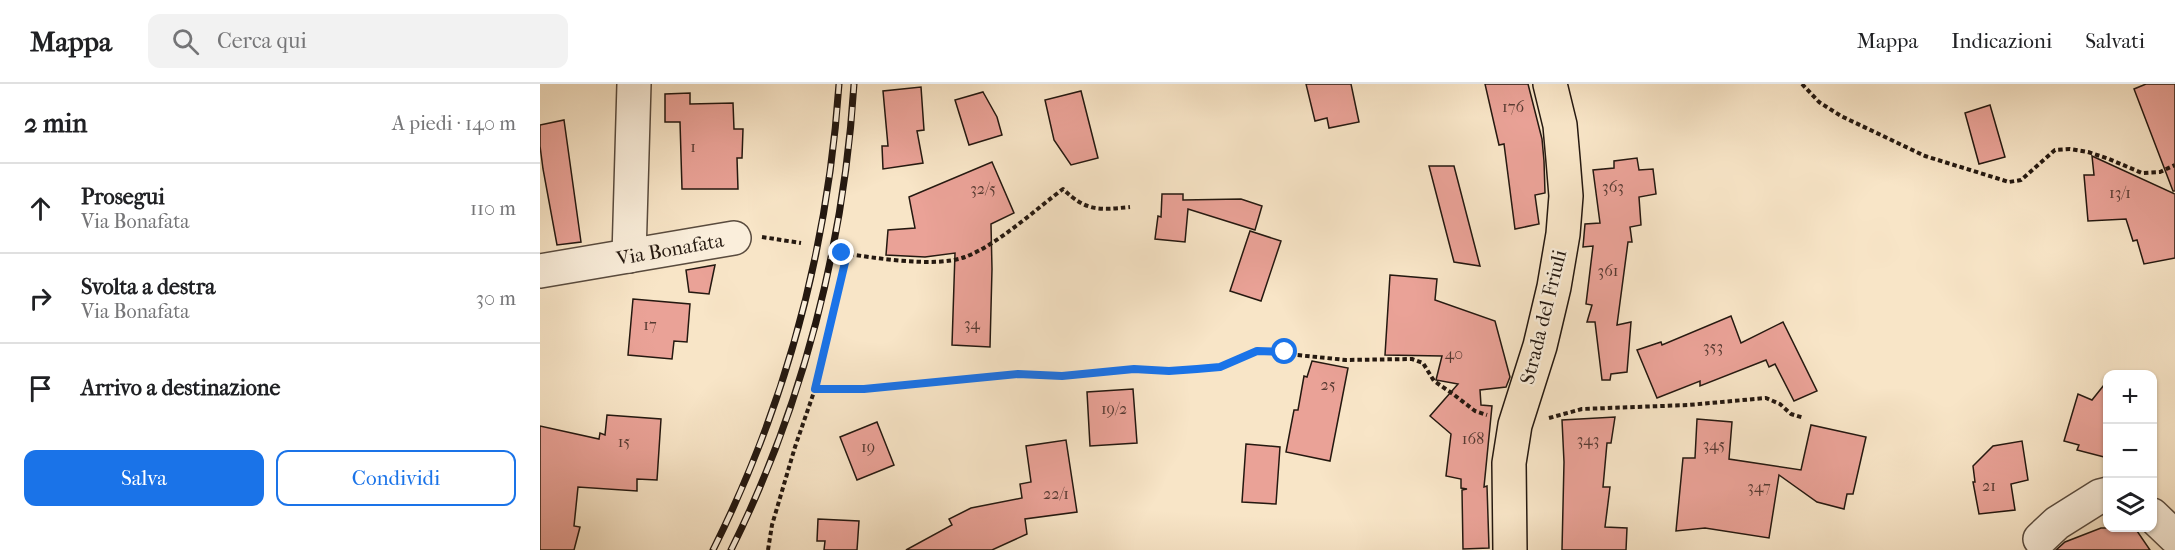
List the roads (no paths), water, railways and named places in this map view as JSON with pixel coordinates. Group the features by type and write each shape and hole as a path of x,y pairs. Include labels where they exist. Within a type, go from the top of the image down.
{"main road":[{"name":"Strada del Friuli","path":"1510,550 1509,463 1515,425 1540,346 1554,287 1563,234 1566,196 1563,159 1560,125 1550,84"}],"street":[{"path":"629,256 634,84"},
{"name":"Via Bonafata","path":"540,271 734,238"},
{"path":"2040,539 2057,523 2103,495"},
{"path":"2157,520 2175,537"}],"railway":[{"path":"713,550 762,438 799,323 814,264 825,205 839,84"},
{"path":"731,550 757,495 779,439 816,323 841,204 854,84"}]}
